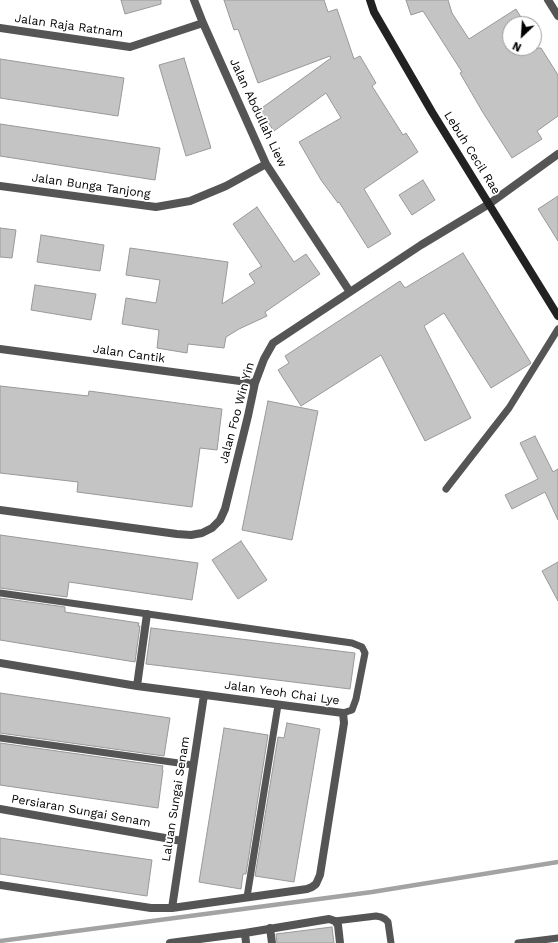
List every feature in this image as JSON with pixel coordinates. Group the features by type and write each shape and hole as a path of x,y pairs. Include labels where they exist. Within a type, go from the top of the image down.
{"street":[{"name":"Jalan Abdullah Liew","path":"194,0 266,164 350,292"},
{"name":"Lebuh Cecil Rae","path":"370,0 374,12 432,112 558,316"},
{"path":"548,0 558,16"},
{"name":"Jalan Raja Ratnam","path":"0,28 130,47 203,23"},
{"name":"Jalan Foo Win Yin","path":"0,510 178,534 191,535 202,533 212,528 220,520 226,509 255,383 264,359 273,343 422,245 489,204 558,154"},
{"name":"Jalan Bunga Tanjong","path":"0,186 156,207 190,201 226,186 266,164"},
{"name":"Jalan Cantik","path":"0,349 255,383"},
{"path":"137,686 147,614"},
{"name":"Jalan Yeoh Chai Lye","path":"0,663 137,686 343,713 344,723 320,875 316,884 307,889 247,897"},
{"name":"Laluan Sungai Senam","path":"172,908 204,695"},
{"name":"Persiaran Sungai Senam","path":"0,809 182,841"},
{"path":"0,885 151,908 172,908 247,897"},
{"path":"170,943 245,933 329,919 335,921 338,926 340,943"},
{"path":"270,928 272,943"},
{"path":"245,933 246,943"}],"lane":[{"path":"446,489 509,408 558,329"},
{"path":"0,593 352,643 362,647 365,653 356,699 352,710 343,713"},
{"path":"247,897 278,705"},
{"path":"0,738 193,765"},
{"path":"335,921 381,917 388,922 391,943"},
{"path":"518,943 558,938"}],"building":[{"path":"121,0 161,0 161,4 125,14"},
{"path":"224,0 324,0 328,12 337,9 354,59 360,56 376,83 372,86 403,135 406,133 418,152 364,189 391,234 368,248 339,202 338,203 321,180 299,142 341,118 326,93 274,131 259,110 331,58 330,56 258,83 238,29 234,30"},
{"path":"406,0 448,0 452,13 469,39 502,18 502,56 542,56 542,50 558,75 558,116 537,131 542,139 512,158 482,111 460,73 462,72 423,11 411,15"},
{"path":"516,9 520,16 505,16"},
{"path":"184,58 211,148 186,156 159,65"},
{"path":"0,59 124,78 118,116 0,98"},
{"path":"0,124 160,148 155,180 0,156"},
{"path":"423,180 435,200 412,215 399,195"},
{"path":"558,196 558,241 538,209"},
{"path":"257,207 294,262 306,254 320,274 265,312 267,316 226,337 224,348 188,344 187,353 157,348 159,330 122,324 126,298 156,303 160,280 126,275 130,248 228,262 222,304 255,283 249,274 262,267 233,224"},
{"path":"0,228 16,230 12,258 0,257"},
{"path":"41,235 104,245 100,271 37,262"},
{"path":"463,253 531,363 530,364 491,388 444,313 424,326 471,418 425,441 381,355 301,406 278,370 289,363 285,356 400,281 405,288"},
{"path":"35,285 96,294 91,320 31,310"},
{"path":"0,386 88,396 89,391 222,409 217,450 200,448 192,507 77,492 78,482 0,473"},
{"path":"268,401 318,411 292,540 242,530"},
{"path":"535,436 553,472 558,469 558,520 545,492 512,509 505,495 538,479 520,443"},
{"path":"0,535 198,563 192,600 69,582 67,597 0,588"},
{"path":"241,541 267,580 238,599 212,560"},
{"path":"558,562 558,601 542,571"},
{"path":"0,598 65,607 65,612 139,623 138,626 140,626 135,662 0,640"},
{"path":"151,628 355,653 350,689 146,664"},
{"path":"0,693 170,718 164,756 0,733"},
{"path":"287,723 320,729 294,882 255,876 278,737 284,738"},
{"path":"224,728 268,735 246,874 243,874 241,889 199,882"},
{"path":"0,743 163,766 158,808 0,785"},
{"path":"0,838 152,860 147,896 0,874"},
{"path":"332,927 334,943 277,943 276,934"}],"waterway":[{"path":"0,941 372,892 558,862"}]}
